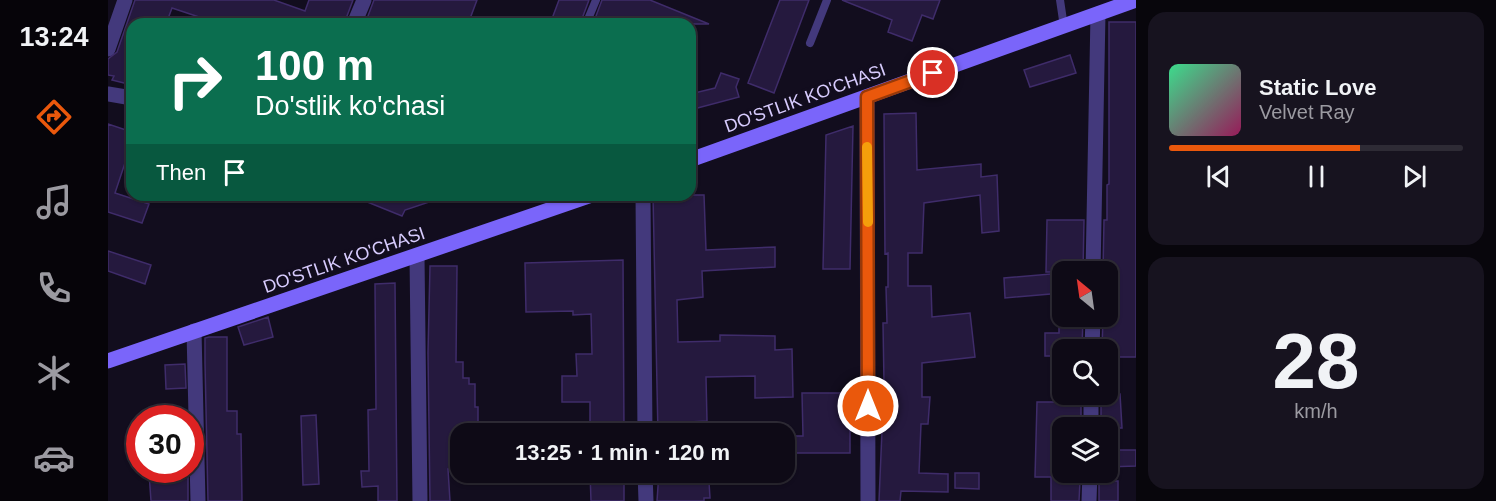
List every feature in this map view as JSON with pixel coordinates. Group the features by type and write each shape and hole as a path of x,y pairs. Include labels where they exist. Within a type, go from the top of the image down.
{"street":[{"path":"108,49 125,0"},
{"path":"356,18 364,0"},
{"name":"DO'STLIK KO'CHASI","path":"696,158 1136,0"},
{"path":"1093,261 1098,14"},
{"path":"108,94 126,97"},
{"path":"867,97 868,501"},
{"name":"DO'STLIK KO'CHASI","path":"108,361 575,201"},
{"path":"643,201 645,423"},
{"path":"417,257 420,501"},
{"path":"194,331 198,501"},
{"path":"645,483 646,501"},
{"path":"1089,501 1090,483"}],"lane":[{"path":"588,18 596,0"},
{"path":"810,43 827,0"},
{"path":"1060,0 1064,27"}],"building":[{"path":"135,0 274,0 305,11 309,0 353,0 346,18 202,18 172,8 168,18 129,18"},
{"path":"374,0 477,0 470,18 367,18"},
{"path":"559,0 589,0 582,18 552,18"},
{"path":"602,0 650,0 694,18 595,18"},
{"path":"780,0 809,0 774,93 748,83"},
{"path":"842,0 940,0 933,19 922,15 912,41 888,32 892,20"},
{"path":"696,19 709,24 696,24"},
{"path":"1109,22 1136,22 1136,357 1118,357 1118,339 1102,339 1103,327 1118,327 1118,261 1103,261 1104,220 1107,220 1107,185 1109,184"},
{"path":"126,26 126,84 112,80 114,76 108,75 108,59 117,52"},
{"path":"1070,55 1076,73 1030,87 1024,70"},
{"path":"721,73 739,79 736,87 739,97 696,108 696,93 715,88"},
{"path":"916,113 917,170 981,164 981,177 997,175 999,231 982,233 980,195 924,203 922,253 908,253 908,286 931,286 932,317 970,313 975,357 922,363 922,397 930,397 928,424 921,424 919,473 948,474 948,492 901,491 900,501 879,501 884,384 883,323 887,323 886,287 888,287 888,253 885,254 884,114"},
{"path":"108,124 126,130 126,160 115,193 126,197 126,201 149,204 142,223 108,212"},
{"path":"853,126 850,269 823,269 826,135"},
{"path":"696,195 704,195 706,250 775,247 775,267 702,271 703,297 677,300 678,342 720,341 720,335 775,336 775,350 792,349 793,397 755,398 755,376 706,377 707,421 658,423 653,201 696,201"},
{"path":"365,201 432,201 405,210 402,216"},
{"path":"1047,220 1084,220 1083,261 1052,261 1052,272 1046,272"},
{"path":"108,251 151,265 145,284 108,271"},
{"path":"623,260 624,423 590,423 590,402 562,402 562,376 577,376 576,354 592,354 591,314 573,315 573,311 526,312 525,263"},
{"path":"430,266 457,266 456,362 463,362 463,378 469,378 469,384 475,384 478,423 450,423 450,469 448,469 450,501 430,501 428,353"},
{"path":"1052,274 1052,294 1005,298 1004,278"},
{"path":"395,283 397,501 378,501 378,486 362,487 361,471 369,471 368,410 376,409 375,284"},
{"path":"268,317 273,337 244,345 238,327"},
{"path":"1059,327 1083,327 1082,339 1052,339 1052,356 1045,356 1045,333 1059,333"},
{"path":"227,337 227,411 237,411 237,434 241,434 242,501 208,501 205,338"},
{"path":"185,364 186,388 166,389 165,365"},
{"path":"802,393 850,393 850,453 795,453 795,436 803,436"},
{"path":"1118,394 1120,394 1122,428 1118,428 1118,417 1101,417 1101,405 1118,405"},
{"path":"1037,402 1052,402 1052,405 1081,405 1081,417 1052,417 1052,483 1080,483 1079,501 1051,501 1051,477 1035,477"},
{"path":"316,415 319,484 303,485 301,416"},
{"path":"1118,450 1136,450 1136,466 1118,467"},
{"path":"955,473 979,473 979,489 955,488"},
{"path":"150,483 188,483 188,501 151,501"},
{"path":"590,483 624,483 624,501 591,501"},
{"path":"658,483 709,483 710,498 704,498 704,501 657,501"},
{"path":"1099,483 1118,483 1118,501 1099,501"}],"slow traffic":[{"path":"867,147 868,222"}],"route":[{"path":"868,406 867,97 933,73"}]}
